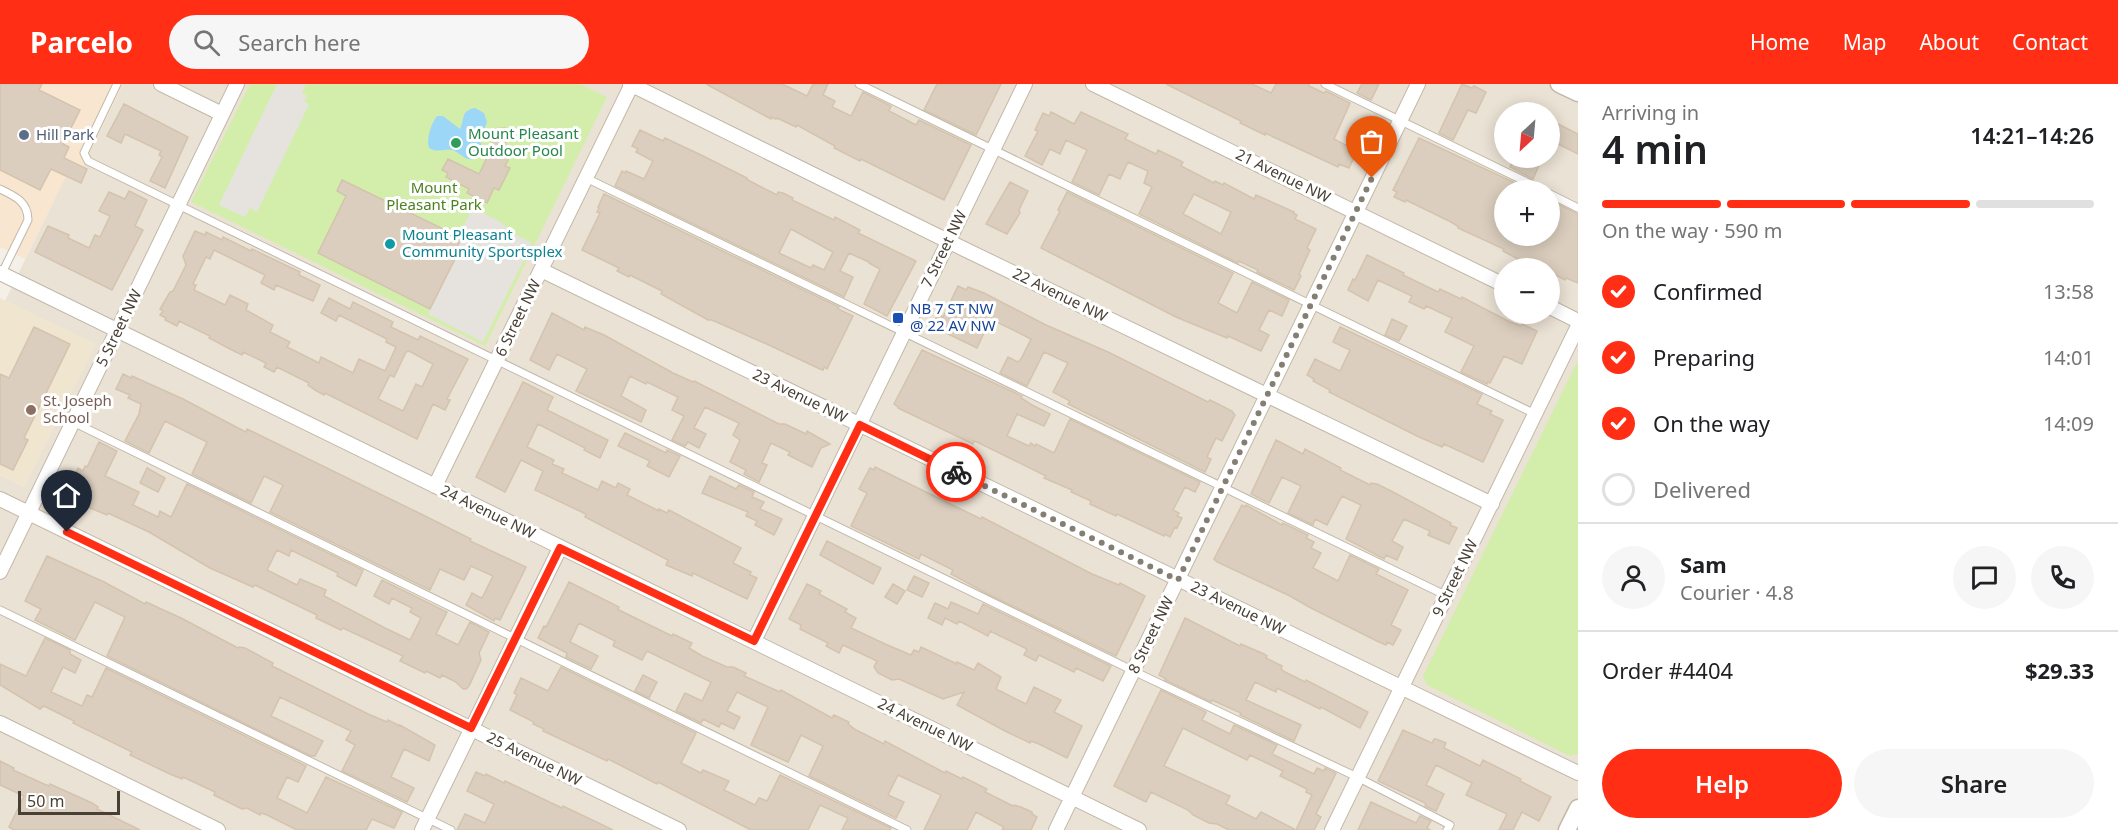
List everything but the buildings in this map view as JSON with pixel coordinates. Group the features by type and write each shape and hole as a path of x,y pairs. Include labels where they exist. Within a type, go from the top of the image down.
{"street":[{"path":"161,84 222,114"},
{"name":"5 Street NW","path":"0,572 237,84"},
{"name":"6 Street NW","path":"435,486 631,84"},
{"name":"22 Avenue NW","path":"631,84 948,241 1492,504"},
{"name":"7 Street NW","path":"754,641 1025,84"},
{"name":"21 Avenue NW","path":"1093,84 1494,280"},
{"name":"8 Street NW","path":"1056,830 1418,84"},
{"path":"1559,84 1578,93"},
{"name":"23 Avenue NW","path":"541,270 1578,773"},
{"name":"24 Avenue NW","path":"1,273 1139,830"},
{"path":"1560,313 1578,324"},
{"name":"9 Street NW","path":"1332,830 1578,324"},
{"name":"25 Avenue NW","path":"0,499 679,830"},
{"path":"424,824 560,548"},
{"path":"0,723 218,830"},
{"path":"1567,830 1578,808"}],"lane":[{"path":"117,84 84,153 85,158 1134,671 1357,777 1450,825 1447,830"},
{"path":"860,84 1535,414"},
{"path":"1326,84 1522,180"},
{"path":"586,177 1447,596"},
{"path":"0,189 19,199 28,212 28,220 1,273"},
{"path":"1560,199 1578,208"},
{"path":"73,422 907,830"},
{"path":"0,610 424,824 451,830"}],"shaded area":[{"name":"Hill Park","path":"0,84 123,84 83,166 73,162 25,259 0,247"},
{"path":"123,84 1578,84 1578,830 0,830 0,475 24,487 95,344 5,301 73,161 83,166"},
{"path":"277,84 306,84 302,93 307,96 304,102 309,104 257,212 250,208 245,217 219,205"},
{"path":"473,208 502,223 510,232 532,243 483,342 428,314 459,252 456,249 461,239 458,236"},
{"name":"St. Joseph School","path":"0,298 96,344 24,487 0,475"}],"green space":[{"name":"Mount Pleasant Park","path":"250,84 580,84 607,97 485,346 191,202"},
{"path":"1578,360 1578,754 1570,756 1427,685 1423,676"}],"water":[{"path":"475,108 484,113 487,122 484,130 477,137 482,146 480,155 470,159 452,150 437,151 429,148 430,132 437,116 443,116 460,129 465,113"}],"way so far":[{"path":"956,472 1178,580 1372,178"}],"place":[{"name":"Hill Park","path":"24,135"},
{"name":"Mount Pleasant Outdoor Pool","path":"456,143"},
{"name":"Mount Pleasant Community Sportsplex","path":"390,244"},
{"name":"NB 7 ST NW @ 22 AV NW","path":"898,318"},
{"name":"St. Joseph School","path":"31,410"}],"route":[{"path":"67,532 471,728 560,548 754,641 860,425 956,472"}]}
